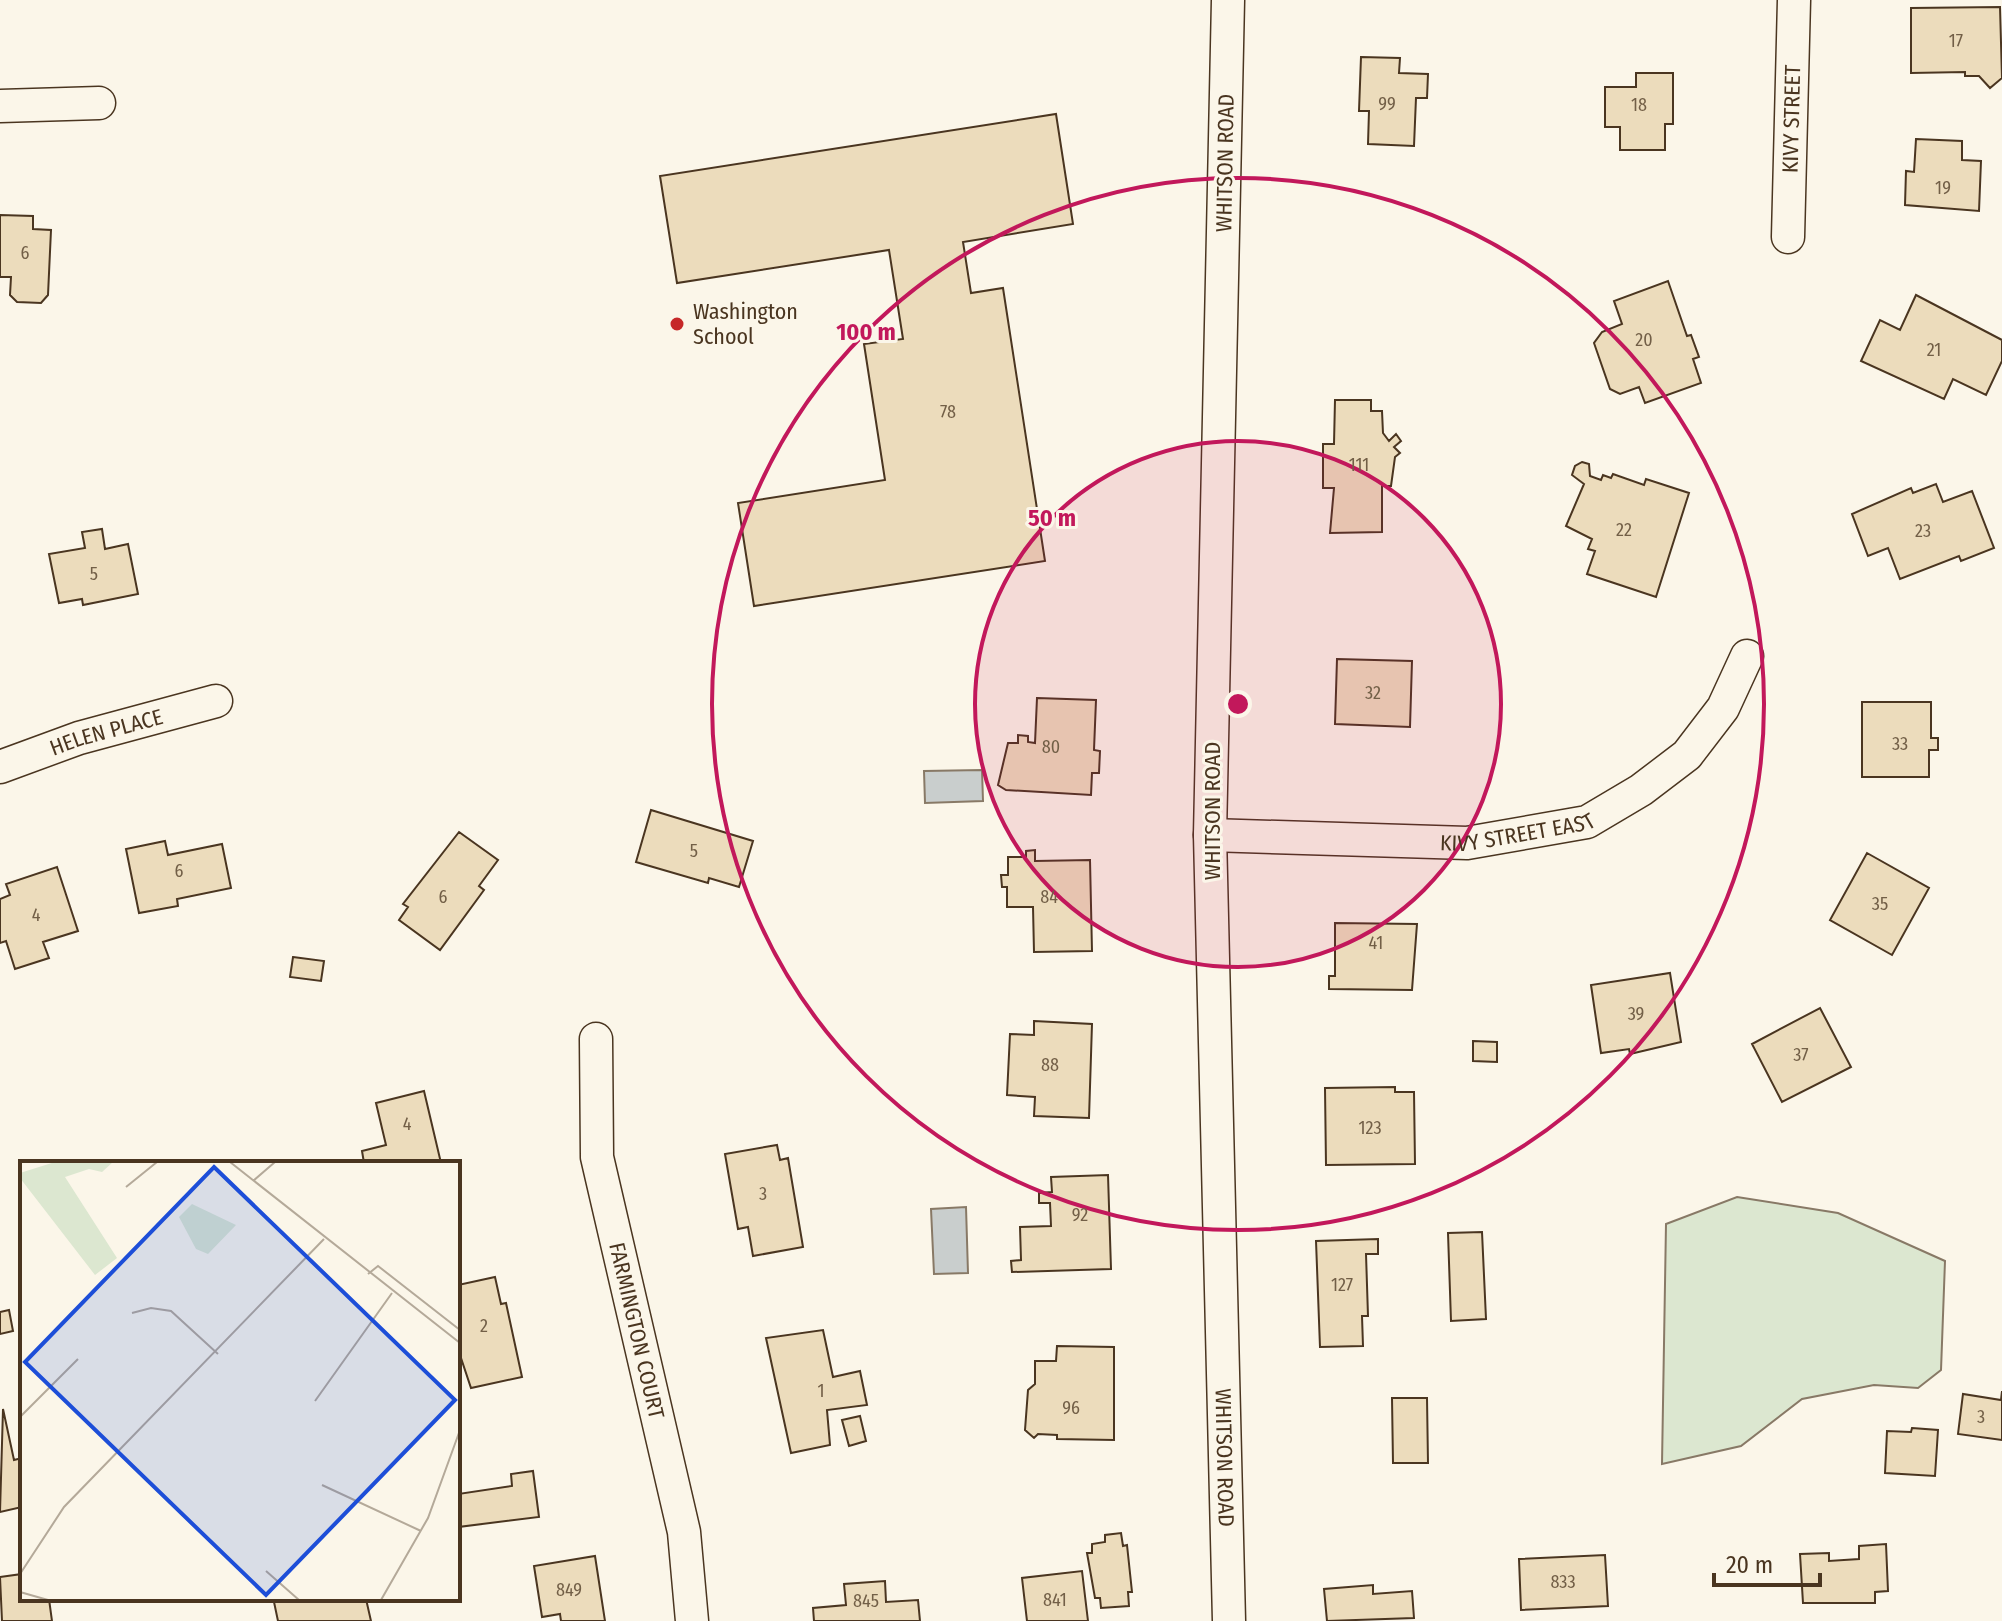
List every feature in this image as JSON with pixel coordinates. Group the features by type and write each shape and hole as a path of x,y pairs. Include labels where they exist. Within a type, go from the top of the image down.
{"street":[{"name":"WHITSON ROAD","path":"1228,0 1210,835 1229,1621"},
{"name":"KIVY STREET","path":"1788,237 1794,0"},
{"path":"0,106 99,103"},
{"name":"KIVY STREET EAST","path":"1210,835 1467,843 1526,836 1587,822 1641,790 1687,755 1723,708 1747,656"},
{"name":"HELEN PLACE","path":"0,767 79,738 216,701"},
{"name":"FARMINGTON COURT","path":"596,1039 597,1157 684,1532 692,1621"}],"green space":[{"path":"1737,1197 1838,1213 1945,1261 1941,1370 1918,1388 1874,1385 1802,1399 1741,1446 1662,1464 1666,1224"}],"shaded area":[{"path":"982,770 983,801 925,803 924,771"},
{"path":"966,1207 968,1273 934,1274 931,1209"}],"building":[{"path":"2000,7 2002,78 1990,88 1979,76 1965,76 1965,72 1911,73 1911,8"},
{"path":"1361,57 1400,58 1399,73 1428,74 1427,98 1416,98 1414,146 1368,144 1369,111 1359,111"},
{"path":"1636,73 1673,73 1673,124 1665,124 1665,150 1620,150 1620,127 1605,127 1605,87 1636,87"},
{"path":"1056,114 1073,224 963,242 971,293 1003,288 1045,561 754,606 738,503 885,480 864,344 903,339 889,250 677,283 660,176"},
{"path":"1916,139 1962,141 1962,160 1981,161 1979,211 1905,205 1906,171 1914,172"},
{"path":"0,215 33,216 33,229 51,230 48,295 41,303 17,302 10,295 11,277 0,277"},
{"path":"1668,281 1687,336 1691,335 1699,357 1693,359 1701,383 1645,403 1639,387 1620,394 1610,389 1594,343 1602,332 1622,324 1614,301"},
{"path":"1916,295 2002,340 2002,361 1986,395 1953,379 1944,399 1861,361 1880,320 1900,330"},
{"path":"1335,400 1371,400 1371,411 1382,411 1383,433 1389,441 1396,434 1401,441 1394,447 1400,453 1395,457 1391,486 1382,486 1382,532 1330,533 1334,488 1323,488 1323,444 1334,444"},
{"path":"1582,462 1589,464 1590,476 1601,480 1603,475 1611,478 1613,474 1644,485 1646,479 1689,493 1656,597 1587,574 1595,551 1588,549 1592,539 1566,526 1584,484 1572,475 1575,466"},
{"path":"1936,484 1943,502 1972,491 1994,548 1961,561 1959,556 1900,579 1888,548 1868,556 1852,514 1911,488 1913,493"},
{"path":"102,529 105,549 128,544 138,594 83,605 82,599 59,603 49,554 85,548 82,532"},
{"path":"1337,659 1412,661 1410,727 1335,724"},
{"path":"1037,698 1096,700 1094,750 1100,751 1099,773 1092,773 1091,795 1006,790 998,785 1008,743 1018,743 1018,735 1028,736 1028,742 1035,743"},
{"path":"1862,702 1931,702 1931,738 1938,738 1938,750 1929,750 1929,777 1862,777"},
{"path":"651,810 753,841 739,887 709,878 708,883 636,862"},
{"path":"459,832 498,860 479,886 484,890 440,950 399,920 408,907 403,904"},
{"path":"165,841 168,855 222,844 231,888 177,899 178,906 139,913 126,849"},
{"path":"1035,850 1035,861 1090,860 1092,951 1034,952 1033,907 1007,907 1007,887 1002,887 1001,875 1008,875 1008,857 1026,857 1026,851"},
{"path":"1867,853 1929,888 1892,955 1830,920"},
{"path":"57,867 78,931 43,942 49,958 15,969 6,941 0,943 0,899 10,895 6,884"},
{"path":"1335,923 1417,924 1412,990 1329,989 1329,976 1335,976"},
{"path":"293,957 324,961 321,981 290,977"},
{"path":"1670,973 1681,1042 1630,1054 1629,1049 1601,1053 1591,985"},
{"path":"1820,1008 1851,1067 1782,1102 1752,1044"},
{"path":"1034,1021 1092,1024 1089,1118 1034,1116 1035,1097 1007,1095 1010,1034 1034,1035"},
{"path":"1473,1041 1497,1042 1497,1062 1473,1061"},
{"path":"1395,1087 1395,1092 1414,1092 1415,1164 1326,1165 1325,1088"},
{"path":"424,1091 441,1161 364,1161 362,1151 386,1145 376,1103"},
{"path":"777,1145 780,1160 788,1158 803,1247 753,1256 748,1227 738,1229 725,1154"},
{"path":"1108,1175 1111,1269 1012,1272 1011,1261 1021,1260 1020,1227 1051,1226 1050,1203 1039,1203 1039,1193 1052,1192 1051,1177"},
{"path":"1482,1232 1486,1319 1451,1321 1448,1233"},
{"path":"1378,1239 1378,1254 1366,1254 1368,1316 1362,1316 1363,1346 1320,1347 1316,1241"},
{"path":"495,1277 501,1304 506,1303 522,1377 471,1388 460,1355 460,1285"},
{"path":"9,1310 13,1331 0,1334 0,1312"},
{"path":"823,1330 833,1377 860,1371 867,1405 827,1410 830,1445 791,1453 766,1338"},
{"path":"1057,1346 1114,1347 1114,1440 1057,1439 1057,1435 1038,1434 1034,1438 1025,1430 1028,1390 1035,1384 1035,1361 1056,1361"},
{"path":"2002,1391 2002,1440 1958,1434 1963,1394 2001,1400"},
{"path":"1392,1398 1427,1398 1428,1463 1393,1463"},
{"path":"3,1409 14,1460 20,1458 20,1507 0,1512"},
{"path":"860,1416 866,1441 849,1446 842,1420"},
{"path":"1912,1428 1938,1430 1935,1476 1885,1473 1887,1431 1911,1432"},
{"path":"533,1471 539,1517 460,1527 460,1494 512,1486 511,1474"},
{"path":"1121,1533 1123,1546 1127,1545 1132,1592 1128,1592 1129,1606 1101,1608 1100,1598 1095,1598 1087,1553 1092,1553 1092,1544 1105,1542 1105,1535"},
{"path":"1886,1544 1888,1591 1875,1592 1875,1603 1803,1603 1800,1554 1829,1553 1829,1561 1859,1559 1859,1546"},
{"path":"1605,1555 1608,1606 1521,1610 1519,1559"},
{"path":"595,1556 605,1621 561,1621 560,1614 542,1617 534,1566"},
{"path":"1082,1571 1088,1621 1027,1621 1022,1578"},
{"path":"20,1574 20,1601 49,1601 52,1621 2,1621 0,1577"},
{"path":"885,1581 886,1602 918,1600 920,1621 814,1621 813,1608 846,1605 844,1584"},
{"path":"1373,1585 1373,1594 1412,1591 1414,1618 1327,1621 1324,1589"},
{"path":"366,1601 371,1621 278,1621 274,1602"}],"place":[{"name":"Washington School","path":"677,324"}]}
